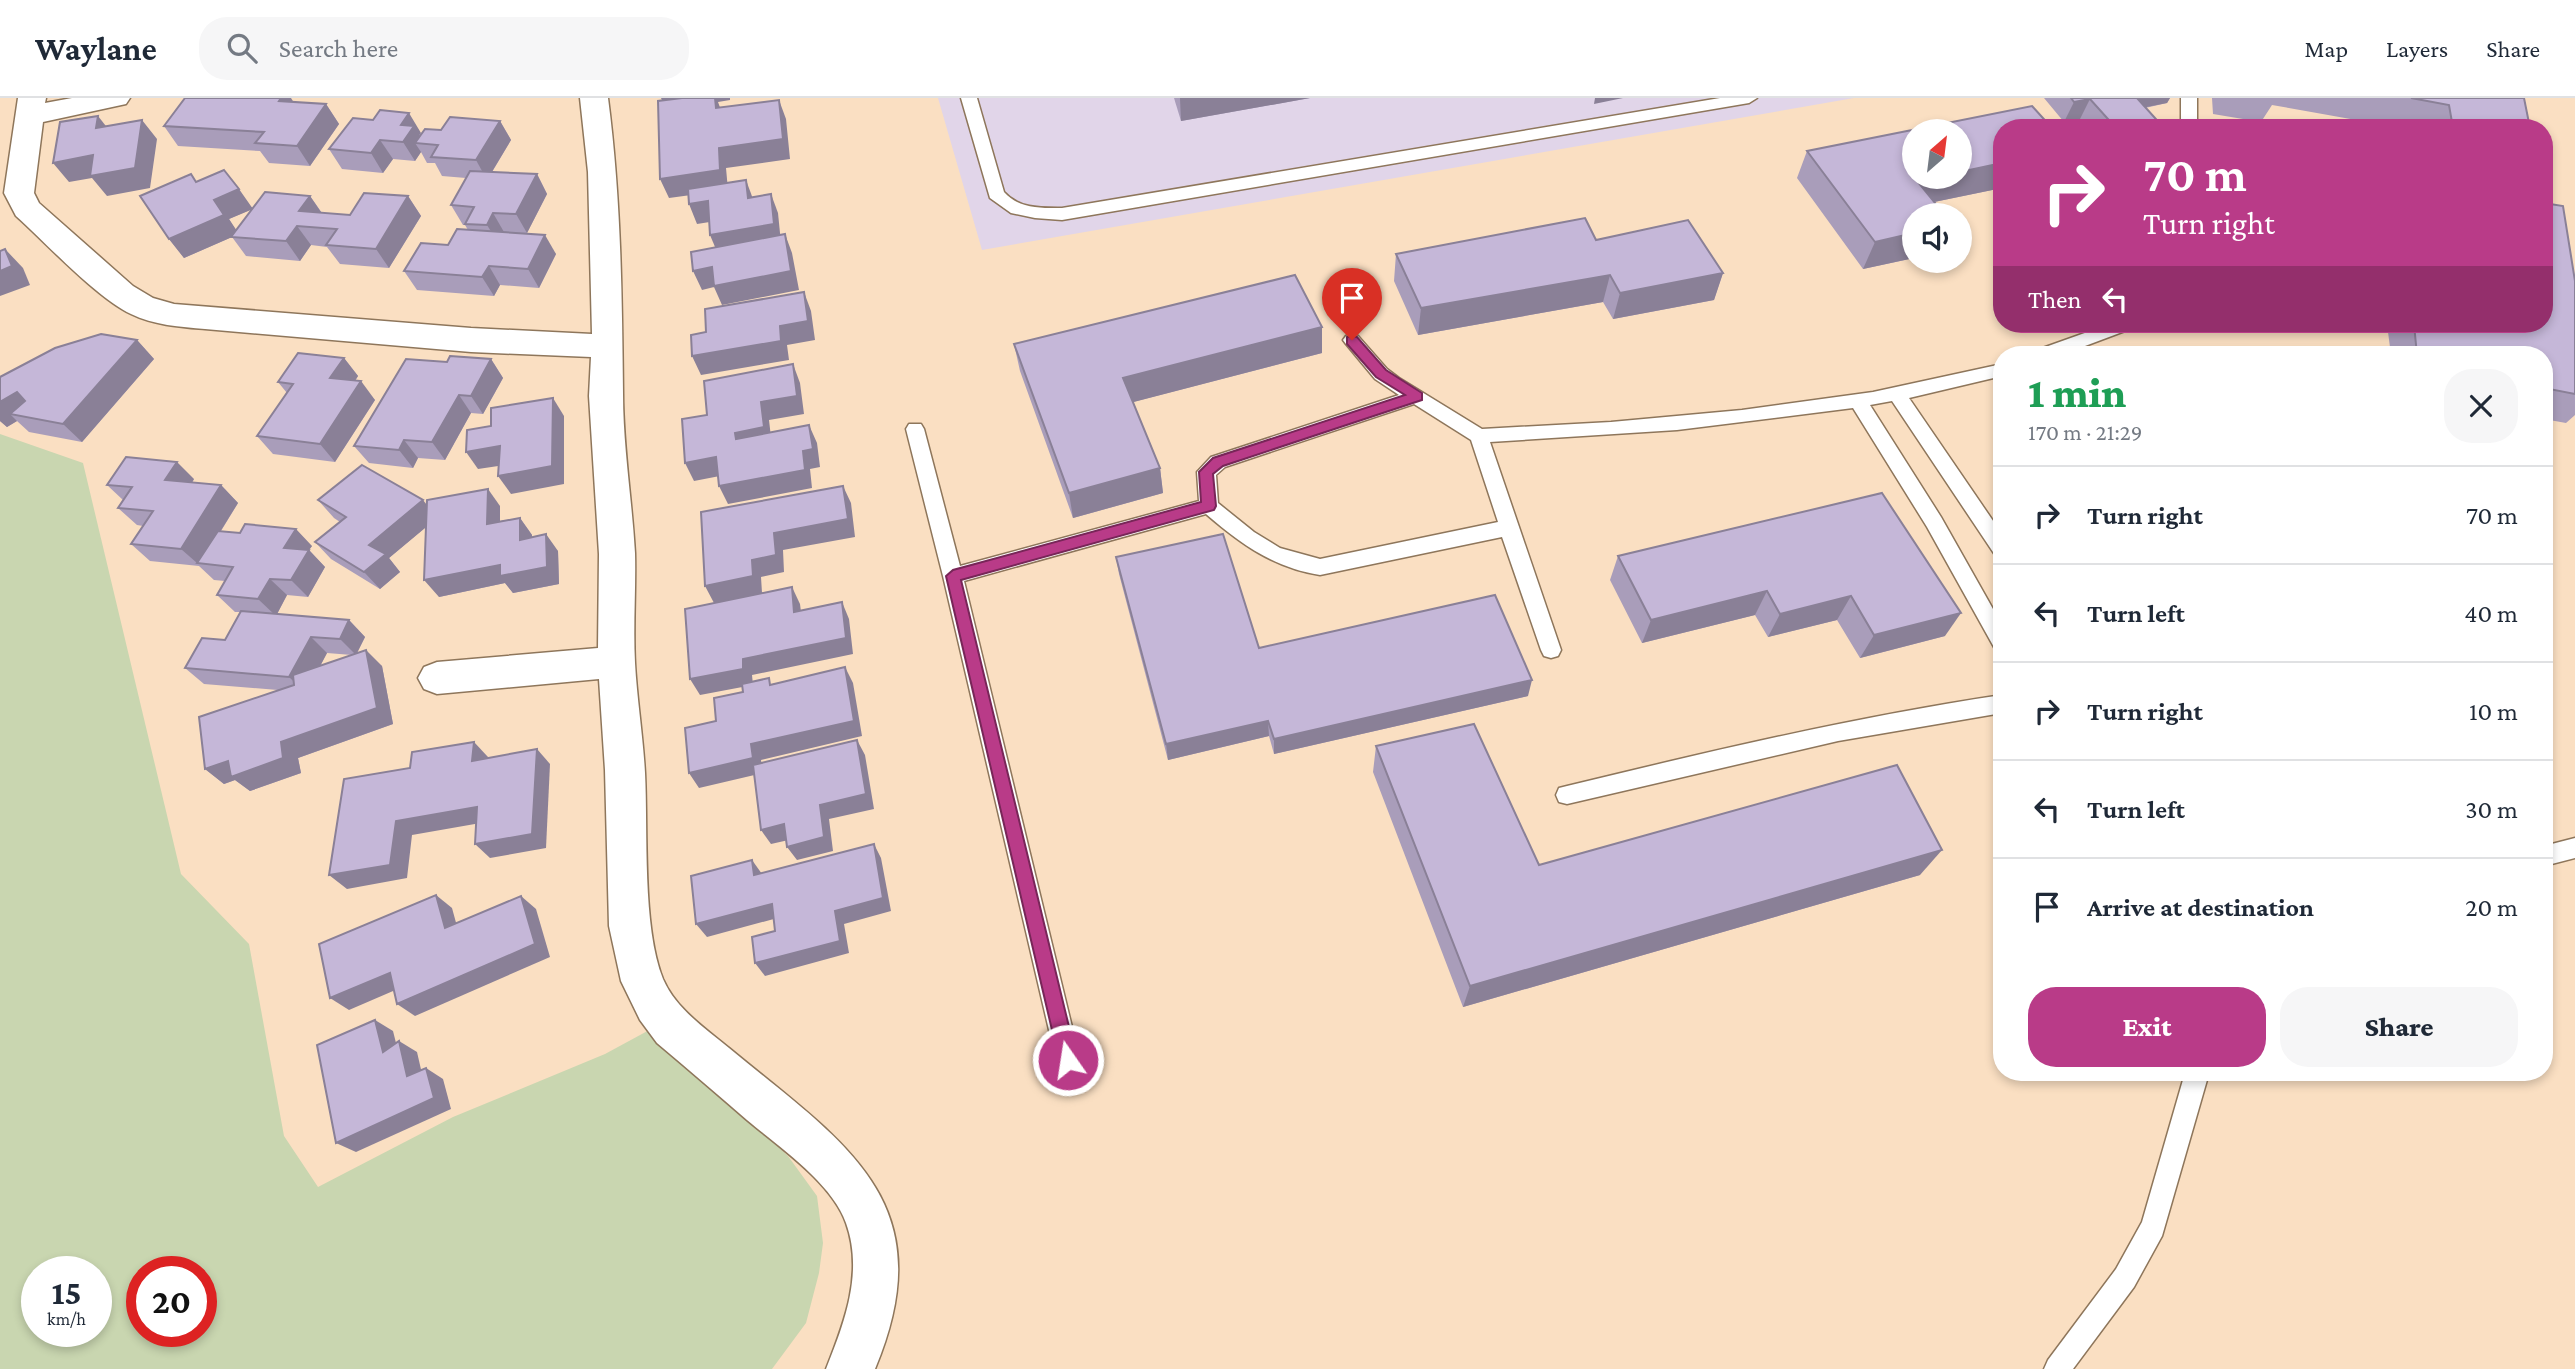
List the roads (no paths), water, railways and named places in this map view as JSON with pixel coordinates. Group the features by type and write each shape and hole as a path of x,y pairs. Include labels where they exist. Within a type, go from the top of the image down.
{"street":[{"path":"116,98 30,107 19,193 27,209 122,294 143,307 174,315 205,318 484,341 608,346"},
{"path":"594,98 603,172 608,346 606,396 617,554 615,663 625,770 630,926 642,981 655,1006 672,1028 812,1146 857,1198 870,1225 875,1287 872,1317 861,1349 850,1369"},
{"path":"437,678 615,663"}],"lane":[{"path":"969,98 996,194 1004,205 1031,213 1062,214 1749,98"},
{"path":"2189,98 2189,119"},
{"path":"2067,346 2103,333"},
{"path":"1352,340 1381,374 1479,436 1661,427 1858,403 1993,372"},
{"path":"1898,395 1993,537"},
{"path":"1418,396 1218,462 1206,472 1209,506 1266,551 1296,565 1320,567 1507,528"},
{"path":"1858,403 1934,522 1993,627"},
{"path":"915,429 953,576 1068,1060"},
{"path":"1479,436 1507,528 1535,599 1551,650"},
{"path":"953,576 1209,506"},
{"path":"1567,795 1783,742 1929,714 1993,705"},
{"path":"2553,854 2575,848"},
{"path":"2057,1369 2125,1278 2153,1227 2195,1081"}]}
